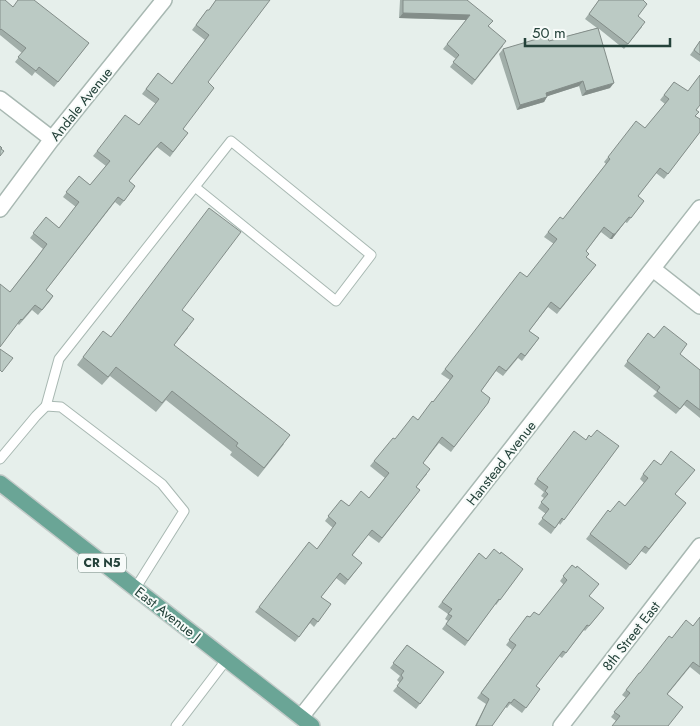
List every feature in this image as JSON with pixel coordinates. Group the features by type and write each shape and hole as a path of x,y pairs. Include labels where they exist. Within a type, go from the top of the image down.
{"main road":[{"name":"East Avenue J","path":"0,483 306,721"}],"street":[{"name":"Andale Avenue","path":"0,209 52,139 164,0"},
{"path":"0,99 52,139"},
{"name":"Hanstead Avenue","path":"306,721 700,208"},
{"path":"653,269 700,306"},
{"name":"8th Street East","path":"562,726 700,546"}],"lane":[{"path":"0,459 46,406 59,359 195,187 232,141 371,255 336,300 195,187"},
{"path":"46,406 60,407 162,484 184,511 136,589"},
{"path":"176,726 227,659"}],"building":[{"path":"0,0 5,0 13,7 18,0 34,0 89,43 58,82 39,67 36,71 18,57 26,48 0,30"},
{"path":"216,0 270,0 208,82 214,88 183,129 188,133 173,152 161,142 151,153 129,181 135,186 124,201 118,197 46,290 53,296 42,310 35,305 21,319 0,347 0,284 10,292 47,244 33,233 46,217 59,228 79,202 66,192 79,176 90,185 110,161 97,151 125,115 139,125 159,99 146,89 158,73 172,84 209,35 196,25"},
{"path":"403,0 467,0 493,21 488,26 506,41 475,80 453,62 459,55 447,44 470,15 403,13"},
{"path":"599,0 643,0 647,4 638,16 645,22 628,44 589,14"},
{"path":"598,28 614,83 586,91 583,81 546,93 547,97 520,105 503,49 547,36 549,41"},
{"path":"700,41 700,55 694,50"},
{"path":"700,75 700,105 696,110 699,112 695,116 700,119 700,132 668,174 660,168 638,196 644,201 615,234 604,227 586,251 589,254 586,257 596,265 560,309 551,302 529,331 539,338 525,356 521,353 506,371 499,366 481,391 490,398 488,403 454,447 442,437 423,463 430,469 416,487 420,490 382,538 372,530 352,555 362,563 348,580 340,573 321,597 331,604 318,622 313,618 299,637 259,607 309,542 317,549 336,523 328,516 341,500 349,506 361,491 369,498 389,473 374,461 413,416 418,420 433,402 453,376 445,369 520,272 527,277 557,239 548,232 560,217 563,219 610,159 608,157 636,121 645,128 669,99 664,95 674,82 688,91"},
{"path":"0,146 4,151 0,156"},
{"path":"209,208 241,232 182,310 194,319 174,345 290,435 264,468 236,446 238,443 172,391 162,403 116,367 108,377 83,357 103,331 111,337"},
{"path":"664,326 687,344 680,354 700,370 700,410 687,400 680,409 657,391 660,387 627,361 648,333 654,338"},
{"path":"0,349 13,358 2,372 0,370"},
{"path":"597,430 619,446 564,520 562,518 555,528 542,518 549,509 541,502 548,494 545,491 548,487 537,479 574,431 586,440 589,435 591,437"},
{"path":"671,451 695,470 675,494 686,503 649,549 645,546 630,565 590,534 608,510 610,512 619,501 625,506 648,478 643,474 654,460 661,465"},
{"path":"494,549 500,554 501,552 523,569 468,641 446,624 452,616 448,614 452,609 442,602 479,553 486,559"},
{"path":"572,565 576,568 577,566 599,584 589,596 604,608 589,626 587,625 566,653 563,651 536,686 540,689 526,708 514,699 511,703 509,702 492,726 476,726 489,699 481,693 516,645 509,640 527,616 530,617 534,612 539,615 567,580 563,576"},
{"path":"700,617 700,667 693,662 667,694 683,707 668,726 612,726 620,716 614,712 630,693 626,690 639,673 669,636 672,638 686,620 693,626"},
{"path":"407,645 444,672 420,704 397,686 403,678 401,675 404,671 393,663"}]}
